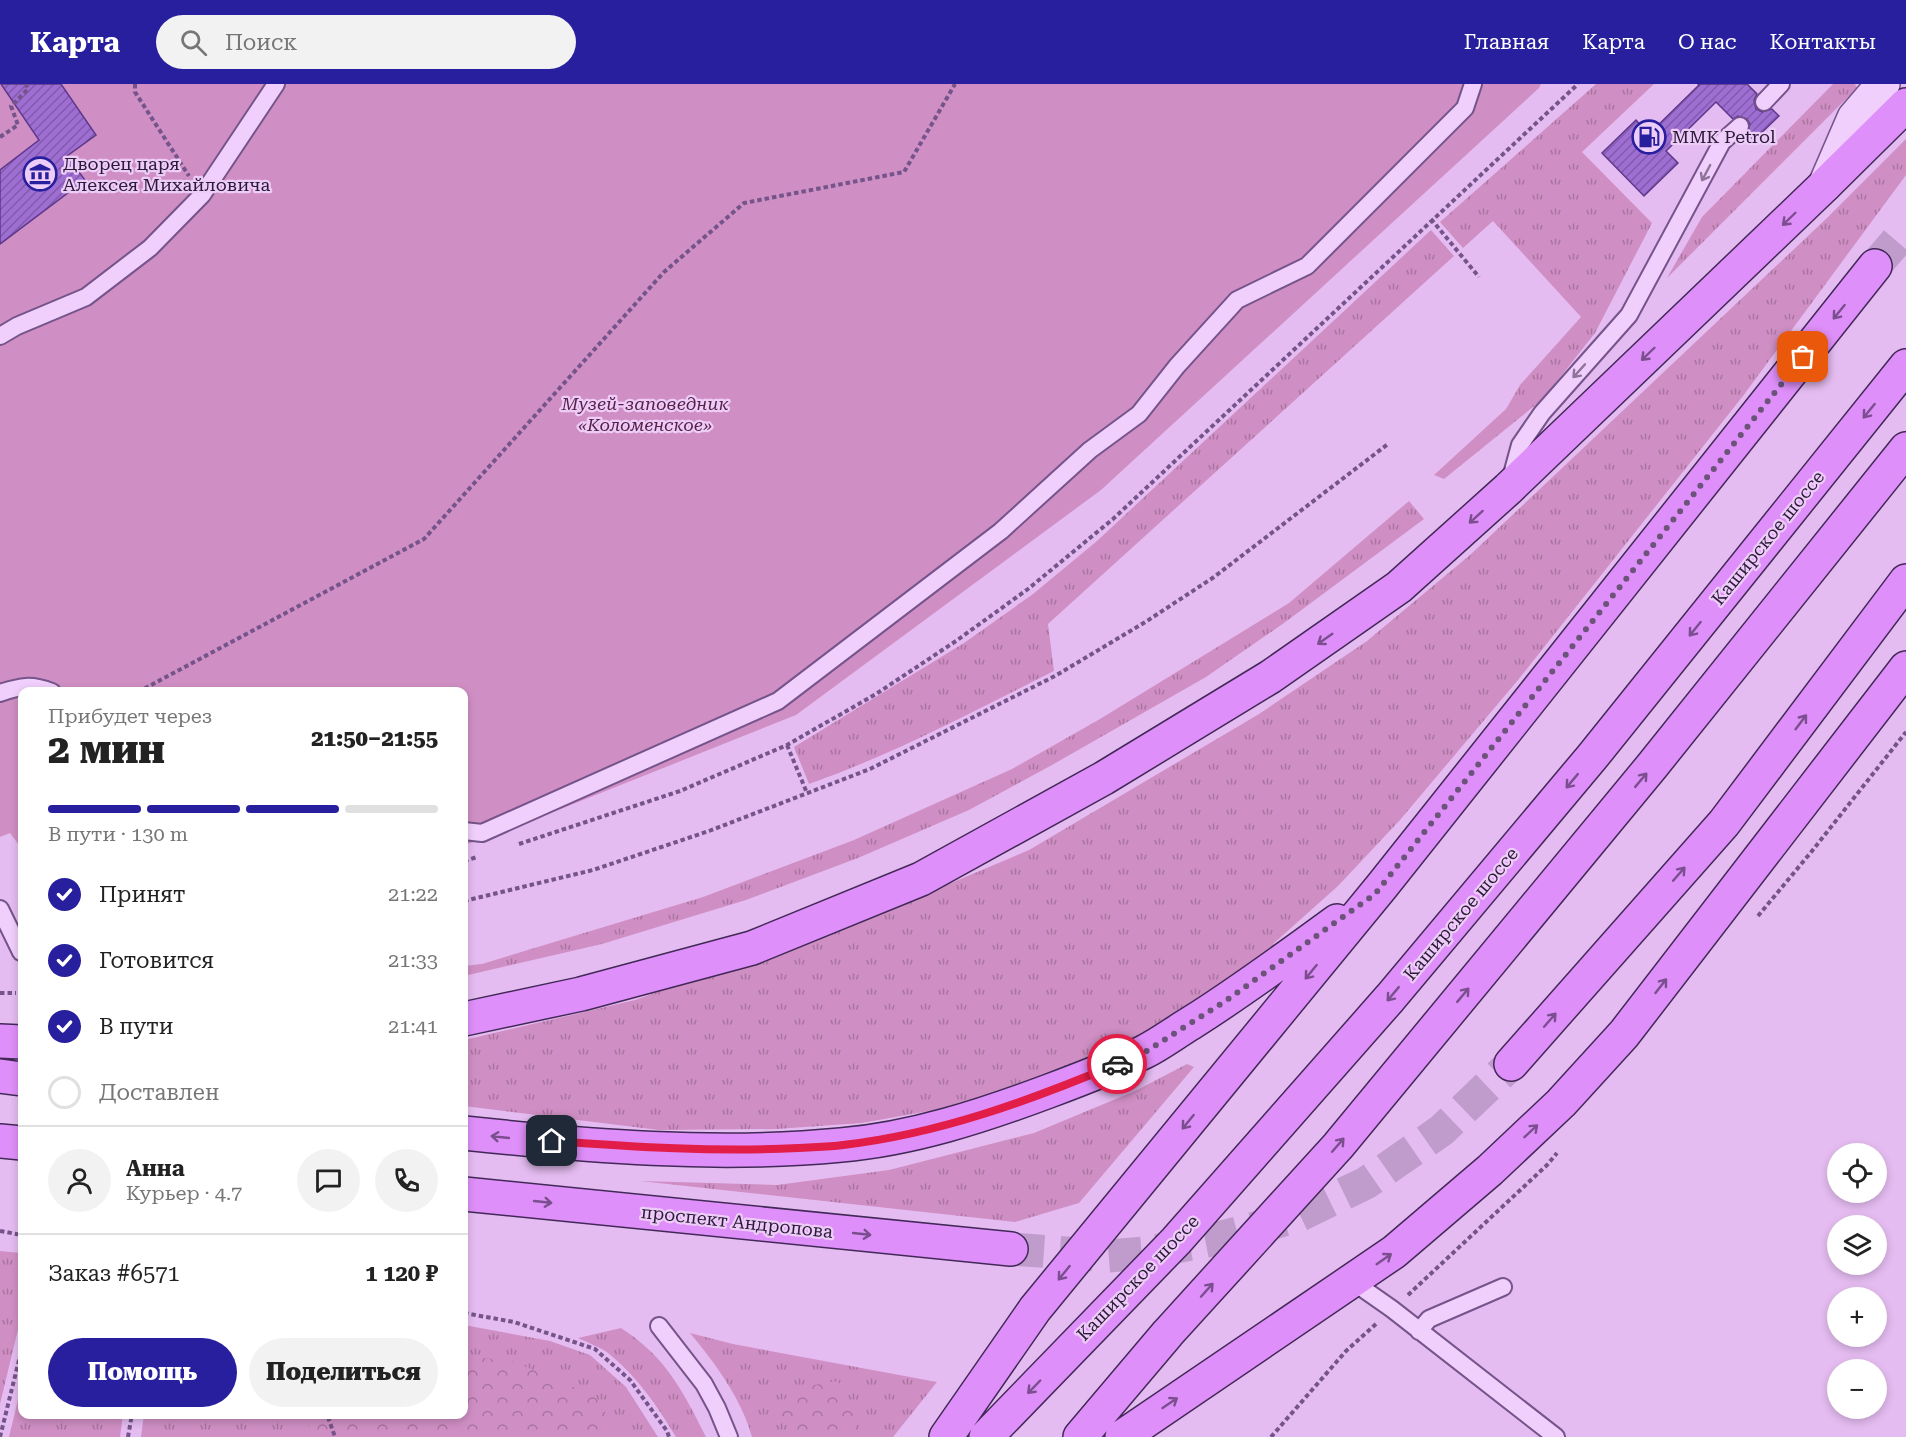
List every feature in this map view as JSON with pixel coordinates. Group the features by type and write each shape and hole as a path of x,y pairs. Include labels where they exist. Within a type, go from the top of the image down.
{"main road":[{"path":"468,1018 581,994 752,948 921,879 1104,778 1270,677 1399,587 1508,489 1906,105"},
{"path":"946,1437 1035,1309 1375,894 1875,266"},
{"name":"Каширское шоссе","path":"986,1437 1176,1241 1390,998 1592,757 1906,366"},
{"path":"1080,1437 1168,1333 1338,1146 1652,766 1906,449"},
{"path":"1511,1064 1725,823 1906,581"},
{"path":"1140,1433 1394,1252 1490,1170 1561,1103 1624,1034 1906,668"},
{"path":"468,1133 529,1140 692,1150 765,1149 843,1145 911,1133 991,1113 1145,1052 1224,1002 1375,894"},
{"path":"0,1041 18,1042"},
{"path":"0,1076 18,1078"},
{"path":"0,1141 18,1143"},
{"name":"проспект Андропова","path":"468,1194 1011,1249"}],"street":[{"path":"1826,184 1854,118 1883,84"}],"lane":[{"path":"0,336 17,326 86,297 150,248 202,195 276,84"},
{"path":"468,831 482,833 778,701 1001,531 1090,450 1139,414 1177,366 1237,300 1307,266 1465,108 1473,84"},
{"path":"1764,102 1781,84"},
{"path":"1508,489 1520,445 1542,413 1629,315 1722,142 1740,126"},
{"path":"0,693 18,688"},
{"path":"0,909 18,946"},
{"path":"1352,1281 1392,1309 1556,1437"},
{"path":"1419,1331 1429,1319 1503,1287"},
{"path":"659,1326 704,1384 729,1437"}],"path":[{"path":"0,136 18,125 11,106 28,89 26,84"},
{"path":"135,84 135,92 202,195"},
{"path":"147,687 424,539 664,272 744,203 904,172 955,84"},
{"path":"518,845 680,791 787,745 876,694 956,641 1028,589 1113,519 1431,219 1578,84"},
{"path":"1431,219 1479,277"},
{"path":"468,900 593,870 709,831 870,768 1072,667 1147,621 1214,577 1388,444"},
{"path":"787,745 807,793"},
{"path":"468,860 485,855"},
{"path":"0,993 15,993"},
{"path":"0,1231 18,1234"},
{"path":"468,1314 514,1322 595,1349 630,1380 669,1437"},
{"path":"0,1437 18,1364"},
{"path":"128,1437 131,1419"},
{"path":"329,1419 335,1437"}],"green space":[{"name":"Музей-заповедник «Коломенское»","path":"0,84 1541,84 1101,490 796,715 493,836 468,844 468,687 18,687 18,844 10,833 0,837"},
{"path":"1596,84 1654,84 1582,152 1652,223 1595,333 1543,399 1444,479 1434,475 1506,409 1520,385 1581,317 1493,221 1463,248 1440,222"},
{"path":"1833,84 1855,84 1857,88 1667,278 1702,217"},
{"path":"1906,139 1906,175 1743,396 1518,680 1400,820 1338,886 1273,944 1276,949 1117,1052 957,1106 862,1123 777,1129 659,1130 468,1106 468,1039 635,1000 866,919 1029,850 1259,714 1367,641 1470,555 1827,218"},
{"path":"1431,230 1454,256 1048,624 1054,671 903,746 809,784 794,747 964,643 1033,594 1097,541"},
{"path":"1409,501 1424,519 1284,623 1206,677 969,810 858,858 746,900 602,944 468,975 468,966 482,964 703,897 854,840 1012,769 1100,719 1289,603"},
{"path":"1187,1064 1194,1067 1079,1203 1015,1222 640,1181 777,1185 889,1170 1034,1133 1135,1091"},
{"path":"0,1251 18,1253 18,1330 0,1404"},
{"path":"468,1326 550,1341 590,1355 626,1387 658,1437 340,1437 437,1419 468,1419"},
{"path":"621,1328 637,1339 662,1363 681,1390 706,1437 676,1437 654,1403 628,1371 605,1351 578,1338"},
{"path":"690,1333 733,1344 937,1382 893,1437 752,1437 734,1395 709,1356"},
{"path":"468,1356 512,1361 595,1396 621,1437 306,1437 311,1419 468,1419"},
{"path":"838,1381 860,1416 853,1437 798,1437 798,1433 780,1419 787,1396 797,1390"},
{"path":"18,1400 18,1419 122,1419 120,1437 9,1437"},
{"path":"143,1419 316,1419 323,1437 141,1437"}],"building":[{"name":"Дворец царя Алексея Михайловича","path":"1,84 61,84 96,135 67,156 85,180 0,244 0,170 39,140"},
{"name":"ММК Petrol","path":"1698,84 1747,84 1757,94 1754,100 1756,109 1762,112 1772,109 1779,116 1754,140 1747,134 1750,124 1747,119 1738,116 1733,119 1716,102 1666,151 1678,163 1644,196 1602,153 1636,120 1649,134"}],"tunnel":[{"path":"1875,266 1906,230"},
{"path":"1011,1249 1108,1256 1144,1253 1212,1240 1298,1216 1366,1183 1442,1130 1511,1064"}],"way so far":[{"path":"1117,1064 1145,1052 1224,1002 1375,894 1803,357"}],"place":[{"name":"ММК Petrol","path":"1649,137"},
{"name":"Дворец царя Алексея Михайловича","path":"40,174"}],"route":[{"path":"552,1141 692,1150 843,1145 911,1133 991,1113 1117,1064"}]}
